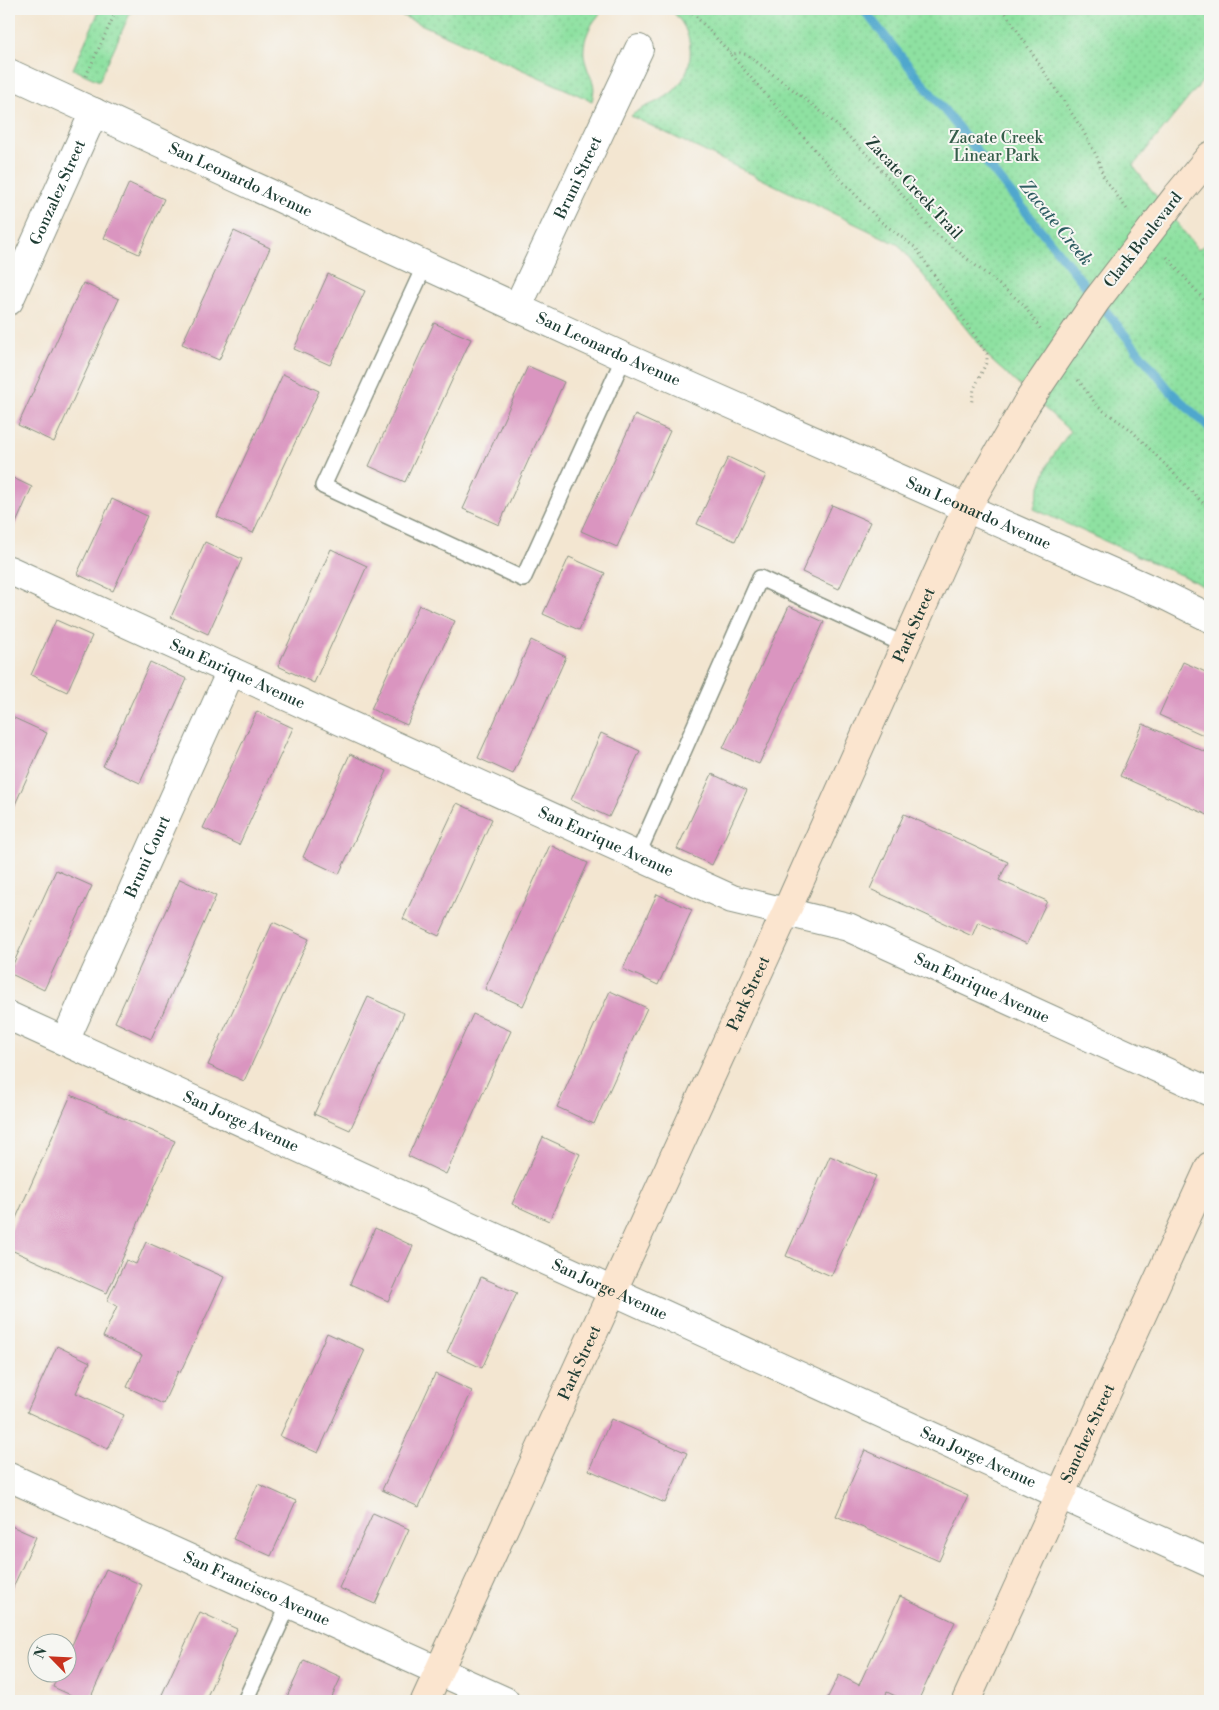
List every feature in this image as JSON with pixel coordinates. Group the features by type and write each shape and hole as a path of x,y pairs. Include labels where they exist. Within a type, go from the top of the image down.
{"main road":[{"name":"Clark Boulevard","path":"1096,301 1177,196 1209,159"},
{"name":"Park Street","path":"425,1701 786,912 967,507 1026,403 1096,301"},
{"name":"Sanchez Street","path":"966,1701 1210,1166"}],"street":[{"name":"Bruni Street","path":"518,308 639,49"},
{"name":"San Leonardo Avenue","path":"9,73 624,357 967,507 1166,596 1210,618"},
{"name":"Gonzalez Street","path":"9,301 94,112"},
{"name":"San Enrique Avenue","path":"9,570 732,899 848,927 1210,1092"},
{"name":"Bruni Court","path":"64,1041 231,671"},
{"name":"San Jorge Avenue","path":"9,1016 1210,1563"},
{"name":"San Francisco Avenue","path":"9,1477 505,1701"}],"lane":[{"path":"425,265 323,486 523,579 624,357"},
{"path":"637,856 760,578 905,646"},
{"path":"245,1701 289,1604"}],"path":[{"path":"86,78 117,9"},
{"path":"689,9 867,208 880,221 916,248 987,354 974,389 971,405"},
{"path":"1004,9 1098,156 1104,178 1132,216"},
{"name":"Zacate Creek Trail","path":"730,54 740,52 748,55 828,117 872,159 933,231 1023,304 1046,336"},
{"path":"1164,253 1210,307"},
{"path":"1075,376 1098,407 1130,429 1210,510"}],"green space":[{"path":"100,9 132,9 99,81 73,69"},
{"path":"387,9 605,9 595,20 585,41 584,56 594,85 592,101"},
{"name":"Zacate Creek Linear Park","path":"669,9 1210,9 1210,72 1133,166 1198,250 1210,240 1210,591 1196,582 1034,509 1049,462 1070,431 992,361 899,245 631,116 671,93 680,84 686,73 689,62 689,39 678,17"}],"building":[{"path":"129,183 164,199 139,254 104,238"},
{"path":"234,231 270,248 219,360 182,344"},
{"path":"328,274 365,291 330,365 294,349"},
{"path":"83,283 119,299 54,442 18,425"},
{"path":"434,323 471,339 405,482 369,466"},
{"path":"528,366 564,382 499,525 463,509"},
{"path":"283,374 319,391 253,533 217,517"},
{"path":"635,415 670,431 617,547 581,531"},
{"path":"728,457 766,475 735,541 697,524"},
{"path":"9,476 32,487 9,539"},
{"path":"112,499 147,516 113,591 77,574"},
{"path":"832,505 870,522 839,589 802,572"},
{"path":"205,542 242,559 208,634 171,617"},
{"path":"331,549 367,566 314,683 278,666"},
{"path":"569,557 605,573 579,630 543,614"},
{"path":"419,605 455,621 407,725 371,709"},
{"path":"789,606 824,622 759,764 723,748"},
{"path":"56,620 92,636 67,692 31,675"},
{"path":"531,640 566,657 513,774 478,758"},
{"path":"150,662 187,679 140,783 103,766"},
{"path":"1183,662 1210,674 1210,738 1159,715"},
{"path":"257,711 293,728 239,845 203,828"},
{"path":"12,717 47,733 9,818 9,724"},
{"path":"1143,724 1210,754 1210,816 1120,776"},
{"path":"601,733 640,751 609,817 571,800"},
{"path":"350,754 387,771 339,874 303,857"},
{"path":"712,774 747,790 712,865 677,849"},
{"path":"457,803 492,819 439,936 403,919"},
{"path":"904,814 1008,862 999,880 1047,901 1027,944 978,922 972,936 870,889"},
{"path":"550,845 588,863 523,1006 485,989"},
{"path":"56,870 92,886 44,990 9,973"},
{"path":"180,879 216,896 151,1039 115,1022"},
{"path":"657,894 692,910 658,985 623,969"},
{"path":"273,922 309,939 244,1081 208,1065"},
{"path":"610,991 647,1008 594,1124 557,1107"},
{"path":"368,997 404,1013 350,1130 314,1114"},
{"path":"473,1014 511,1031 446,1174 408,1156"},
{"path":"71,1095 175,1141 107,1293 9,1249 9,1234"},
{"path":"543,1137 580,1154 549,1221 512,1204"},
{"path":"830,1156 876,1176 831,1276 786,1256"},
{"path":"375,1228 413,1246 388,1301 350,1284"},
{"path":"146,1242 224,1277 180,1373 178,1371 163,1404 127,1387 142,1355 103,1337 117,1306 107,1301 126,1260 136,1264"},
{"path":"481,1277 517,1293 482,1368 447,1352"},
{"path":"327,1333 365,1350 318,1453 280,1436"},
{"path":"57,1346 90,1362 76,1393 124,1415 108,1449 27,1412"},
{"path":"435,1374 472,1391 419,1507 382,1490"},
{"path":"611,1419 687,1453 665,1503 589,1470"},
{"path":"865,1450 968,1496 939,1561 836,1516"},
{"path":"258,1484 296,1501 271,1556 233,1539"},
{"path":"373,1513 409,1529 375,1604 339,1588"},
{"path":"9,1525 36,1537 9,1596"},
{"path":"106,1569 142,1585 89,1701 84,1701 53,1687 55,1682 78,1682 78,1632"},
{"path":"900,1596 955,1622 918,1701 906,1701 887,1692 883,1701 826,1701 839,1675 859,1685"},
{"path":"200,1612 237,1629 205,1701 159,1701"},
{"path":"304,1660 341,1677 330,1701 285,1701"}],"waterway":[{"name":"Zacate Creek","path":"863,9 1170,391 1210,429"}]}
